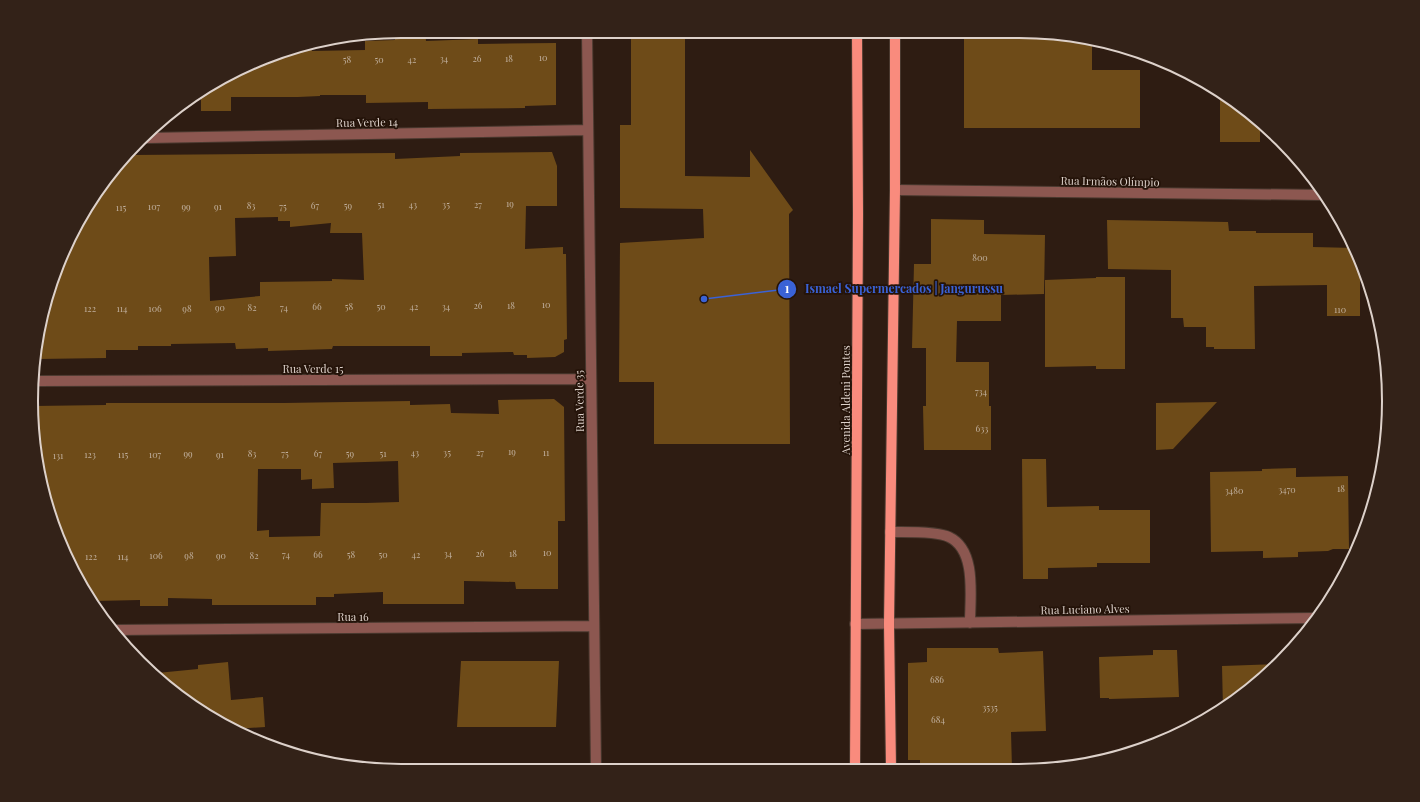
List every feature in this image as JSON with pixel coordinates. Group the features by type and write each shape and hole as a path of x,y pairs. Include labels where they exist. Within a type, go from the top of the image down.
{"main road":[{"name":"Avenida Aldeni Pontes","path":"855,764 858,214 857,38"},
{"path":"891,764 889,624 895,190 895,38"}],"street":[{"name":"Rua Verde 35","path":"587,38 590,379 596,764"},
{"name":"Rua Verde 14","path":"151,138 588,130"},
{"name":"Rua Irmãos Olímpio","path":"895,190 1318,195"},
{"name":"Rua Verde 15","path":"39,381 590,379"},
{"path":"890,532 949,536 960,544 966,556 969,571 970,623"},
{"name":"Rua Luciano Alves","path":"855,624 1310,618"},
{"name":"Rua 16","path":"120,630 594,626"}],"building":[{"path":"395,38 426,38 426,41 478,39 478,44 556,43 556,105 525,106 525,108 428,109 428,102 366,103 366,95 320,95 298,97 231,97 231,111 201,111 201,98 240,75 284,57 312,49 312,51 365,50 365,41 395,40"},
{"path":"631,38 685,38 685,176 750,177 750,150 793,210 789,214 790,444 654,444 654,382 619,382 620,243 704,238 703,209 620,208 620,125 631,125"},
{"path":"964,38 1043,39 1090,45 1092,45 1092,70 1140,70 1140,128 964,128"},
{"path":"1220,98 1260,130 1260,142 1220,142"},
{"path":"552,152 557,166 557,206 526,206 525,249 563,247 563,254 566,254 567,339 564,340 564,352 555,357 527,358 527,355 514,355 513,352 462,353 462,356 430,356 430,346 333,346 332,349 268,351 268,348 236,349 235,343 138,346 138,350 106,350 106,358 41,359 50,307 57,284 75,240 99,199 134,155 395,153 395,159 460,156 460,153","holes":["278,217 278,221 290,221 290,227 331,223 330,233 362,233 364,280 332,279 332,281 260,282 260,296 210,301 209,257 236,256 235,218"]},
{"path":"931,219 984,220 984,234 1045,235 1044,294 1001,295 1001,321 957,321 956,362 989,362 991,450 924,450 923,406 926,406 926,348 912,348 914,264 931,264"},
{"path":"1107,220 1228,222 1229,231 1256,231 1256,233 1313,233 1313,247 1348,248 1360,277 1360,316 1327,316 1327,285 1254,286 1255,349 1214,349 1214,347 1206,347 1206,327 1184,327 1183,318 1171,318 1171,270 1108,269"},
{"path":"1125,277 1125,369 1096,369 1096,366 1045,367 1045,280"},
{"path":"554,399 564,407 565,521 558,521 558,589 516,589 515,582 464,581 464,604 383,604 383,592 334,594 334,597 316,597 316,605 212,605 212,599 168,598 168,606 140,606 140,600 98,601 75,562 57,518 50,495 41,448 38,406 106,405 106,403 410,401 410,405 450,404 451,413 499,414 498,400","holes":["398,461 399,502 321,503 320,536 269,537 269,530 257,531 258,469 301,469 301,480 312,479 312,489 334,488 333,463"]},
{"path":"1217,402 1173,449 1156,450 1156,403"},
{"path":"1022,459 1046,459 1047,507 1099,506 1099,510 1150,510 1150,563 1097,563 1097,567 1048,568 1048,579 1023,579"},
{"path":"1296,468 1296,477 1348,476 1349,549 1298,552 1298,557 1263,558 1263,551 1211,552 1210,472 1262,471 1262,469"},
{"path":"927,648 998,648 999,653 1043,651 1046,731 1011,732 1012,764 920,764 920,760 908,760 908,663 927,662"},
{"path":"1153,650 1177,650 1179,697 1100,698 1099,657 1153,655"},
{"path":"461,661 559,661 556,727 457,727"},
{"path":"228,662 231,700 263,697 265,727 243,728 240,727 199,703 160,673 198,669 198,665"},
{"path":"1269,664 1223,702 1222,666"}],"place":[{"name":"Ismael Supermercados | Jangurussu","path":"704,299"}]}
